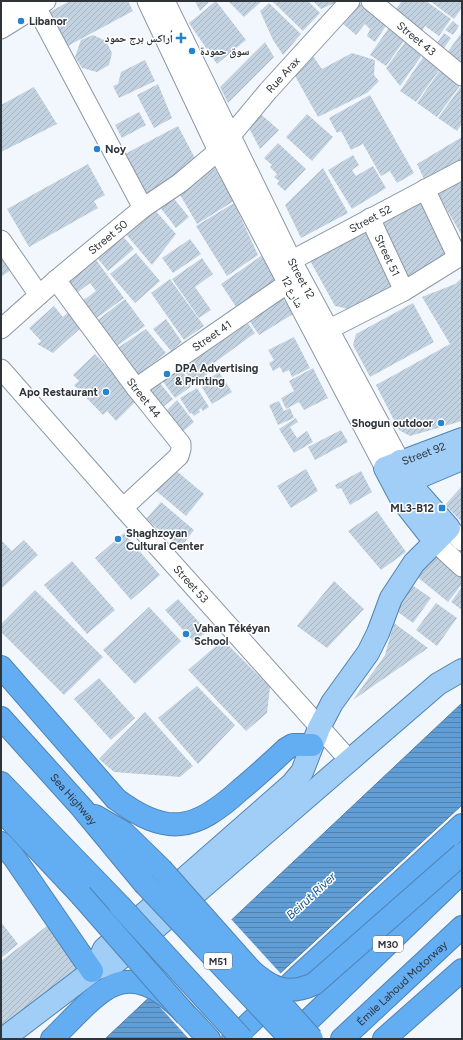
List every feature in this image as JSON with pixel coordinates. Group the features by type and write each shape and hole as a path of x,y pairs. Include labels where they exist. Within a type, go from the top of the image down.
{"highway":[{"path":"1,667 107,790 127,807 152,821 165,824 193,823 205,818 220,808 286,749 315,736"},
{"name":"Sea Highway","path":"1,718 82,808 144,883 290,1039"},
{"path":"1,783 120,906 242,1039"},
{"path":"82,808 124,832 161,869 312,1039"},
{"path":"1,810 81,895 186,1015 209,1039"},
{"path":"234,1039 300,975 462,825"},
{"path":"1,843 94,970"},
{"path":"248,968 266,983 283,990 297,990 314,984 462,854"},
{"name":"M30","path":"290,1039 462,872"},
{"name":"Émile Lahoud Motorway","path":"342,1039 462,927"},
{"path":"384,1039 462,970"},
{"path":"52,1039 102,992 114,985 130,981 144,983 157,990 186,1015 202,1039"}],"main road":[{"name":"Street 92","path":"398,474 462,439"},
{"name":"Street 92","path":"398,474 462,459"},
{"name":"Street 12","path":"398,474 418,493 449,537"},
{"path":"94,970 104,950 292,784 302,772 315,736 332,703 368,654 394,593 414,563 449,537"},
{"path":"3,1039 94,970 116,962 438,684 462,670"}],"street":[{"name":"شارع 12","path":"147,1 218,151 286,270"},
{"name":"Street 12","path":"165,1 231,136 286,270 323,333 398,474"},
{"name":"Rue Arax","path":"218,151 268,91 350,1"},
{"name":"Street 43","path":"371,1 462,76"},
{"path":"2,21 35,3 143,208"},
{"name":"Street 50","path":"1,329 56,280 143,208 180,183 218,151"},
{"name":"Street 52","path":"286,270 370,218 462,170"},
{"path":"323,333 404,291 460,256 425,189"},
{"name":"Street 51","path":"370,218 404,291"},
{"path":"1,240 39,295"},
{"name":"Street 41","path":"136,388 286,270"},
{"name":"Street 44","path":"56,280 136,388 181,444 179,456 122,508"},
{"name":"Street 53","path":"3,373 122,508 315,736 350,761"},
{"path":"449,537 462,567"}],"water":[{"name":"Beirut River","path":"462,703 462,805 209,1039 105,1039"}],"pier":[{"path":"230,918 282,975 212,1039 189,1039 149,995"}],"building":[{"path":"70,1 128,1 133,11 64,48 46,14"},
{"path":"195,1 210,1 200,11"},
{"path":"216,1 246,40 217,64 189,23"},
{"path":"228,1 262,1 244,17"},
{"path":"272,1 308,1 320,13 303,31"},
{"path":"313,1 339,1 321,9"},
{"path":"363,1 388,23 375,42 367,36 370,29 365,24 356,35 342,23"},
{"path":"402,1 426,1 451,19 439,36 425,26 422,31 391,16"},
{"path":"430,1 462,1 462,8 454,19"},
{"path":"269,3 301,34 283,55 273,40 260,11"},
{"path":"453,21 459,26 453,35 445,30"},
{"path":"390,26 406,38 386,66 370,55"},
{"path":"462,32 462,70 444,57"},
{"path":"444,33 451,38 442,51 435,46"},
{"path":"93,35 106,41 112,53 109,65 97,72 82,68 75,57 81,40"},
{"path":"408,38 425,51 400,86 386,68"},
{"path":"265,42 274,57 228,103 220,87"},
{"path":"352,53 375,60 374,75 379,81 367,93 318,117 295,76 313,56 322,69"},
{"path":"426,53 443,65 416,102 400,91"},
{"path":"145,60 155,81 119,98 113,86 118,84 121,72"},
{"path":"443,66 462,83 437,117 417,103"},
{"path":"158,84 172,118 154,128 137,95"},
{"path":"462,85 462,124 457,131 438,118"},
{"path":"34,87 57,124 1,152 1,105"},
{"path":"370,95 414,173 397,183 390,171 381,176 363,144 351,150 341,131 337,133 329,118"},
{"path":"257,111 279,130 260,149 247,124"},
{"path":"139,112 146,125 122,138 115,125"},
{"path":"307,114 333,137 312,161 286,137"},
{"path":"178,126 197,162 147,196 125,154"},
{"path":"462,137 462,159 424,179 417,164"},
{"path":"278,143 306,169 285,191 277,184 279,181 274,177 277,174 270,167 272,165 264,158"},
{"path":"353,155 359,165 352,170 356,176 373,166 386,188 352,209 328,170"},
{"path":"88,164 105,195 94,201 98,208 29,247 7,209"},
{"path":"214,167 234,201 197,224 179,193"},
{"path":"323,168 348,213 301,238 285,205"},
{"path":"462,180 462,236 438,194"},
{"path":"171,195 189,217 176,228 159,206"},
{"path":"234,203 258,255 227,276 196,226"},
{"path":"420,203 450,251 444,260 408,278 378,221"},
{"path":"154,209 176,234 152,265 125,233"},
{"path":"363,226 392,286 349,309 335,306 308,257"},
{"path":"119,232 134,249 108,271 94,254"},
{"path":"190,239 201,254 173,273 162,258"},
{"path":"136,253 160,281 135,303 110,274"},
{"path":"1,255 12,269 1,277"},
{"path":"261,256 281,285 240,313 221,284"},
{"path":"94,257 124,298 94,320 81,302 96,291 90,283 74,295 63,280"},
{"path":"202,258 213,274 195,287 211,310 199,318 172,279"},
{"path":"462,278 462,421 410,436 399,430 376,385 450,344 422,297 455,284"},
{"path":"170,279 204,326 184,340 151,293"},
{"path":"279,292 293,314 259,335 245,314"},
{"path":"125,299 145,326 114,348 95,322"},
{"path":"413,303 434,342 370,377 353,345 356,334"},
{"path":"54,306 63,317 68,312 82,327 53,353 37,344 41,341 29,328"},
{"path":"166,319 182,342 171,351 153,329"},
{"path":"245,319 255,333 214,363 217,367 194,384 177,361"},
{"path":"146,329 166,353 136,376 116,349"},
{"path":"294,337 310,368 292,377 289,370 283,373 280,367 273,371 269,363 274,360 268,350"},
{"name":"Apo Restaurant","path":"95,354 138,399 116,421 107,411 103,415 74,385 79,381 73,375"},
{"path":"176,363 193,385 175,398 159,376"},
{"path":"313,368 328,398 304,410 299,402 286,409 281,398 294,391 289,381"},
{"path":"219,372 232,392 212,404 200,384"},
{"path":"154,376 173,399 159,410 141,387"},
{"path":"197,388 209,407 203,411 201,408 199,410 200,412 194,416 192,413 190,414 180,398"},
{"path":"177,400 194,422 181,433 165,412"},
{"path":"279,401 284,411 290,408 294,418 278,425 269,405"},
{"path":"296,418 298,422 290,427 297,438 307,431 313,442 294,453 279,429"},
{"path":"341,430 348,442 315,460 308,447"},
{"path":"173,468 204,494 186,516 155,490"},
{"path":"306,469 318,491 291,508 277,486"},
{"path":"361,471 372,492 350,505 341,488 337,489 335,485"},
{"path":"462,486 462,522 445,505"},
{"path":"161,502 194,530 180,548 146,519"},
{"path":"377,511 406,552 381,570 348,531"},
{"path":"124,533 160,575 131,600 95,558"},
{"path":"1,540 12,551 24,540 38,555 1,589"},
{"path":"433,554 462,577 462,584 448,602 416,576"},
{"path":"72,561 115,610 87,634 44,585"},
{"path":"334,581 364,609 327,648 297,626"},
{"path":"409,583 431,598 413,623 391,607"},
{"path":"462,587 462,610 451,602"},
{"path":"35,590 103,657 64,695 1,632 1,624"},
{"path":"178,599 207,631 194,642 165,610"},
{"path":"436,603 457,618 437,646 416,630"},
{"path":"149,607 181,641 135,684 103,650"},
{"path":"394,623 428,648 353,700 385,655"},
{"path":"223,640 270,687 267,713 246,731 188,670"},
{"path":"99,678 135,718 111,740 74,699"},
{"path":"197,686 235,725 198,764 158,718"},
{"path":"145,712 193,766 180,777 114,772 99,759"},
{"path":"1,922 18,944 1,958"},
{"path":"47,926 80,968 1,1029 1,961"}],"place":[{"name":"Libanor","path":"21,21"},
{"name":"أراكس برج حمود","path":"181,38"},
{"name":"سوق حمودة","path":"192,51"},
{"name":"Noy","path":"97,149"},
{"name":"DPA Advertising & Printing","path":"167,374"},
{"name":"Apo Restaurant","path":"106,392"},
{"name":"Shogun outdoor","path":"441,423"},
{"name":"ML3-B12","path":"442,508"},
{"name":"Shaghzoyan Cultural Center","path":"118,539"},
{"name":"Vahan Tékéyan School","path":"186,634"}]}
